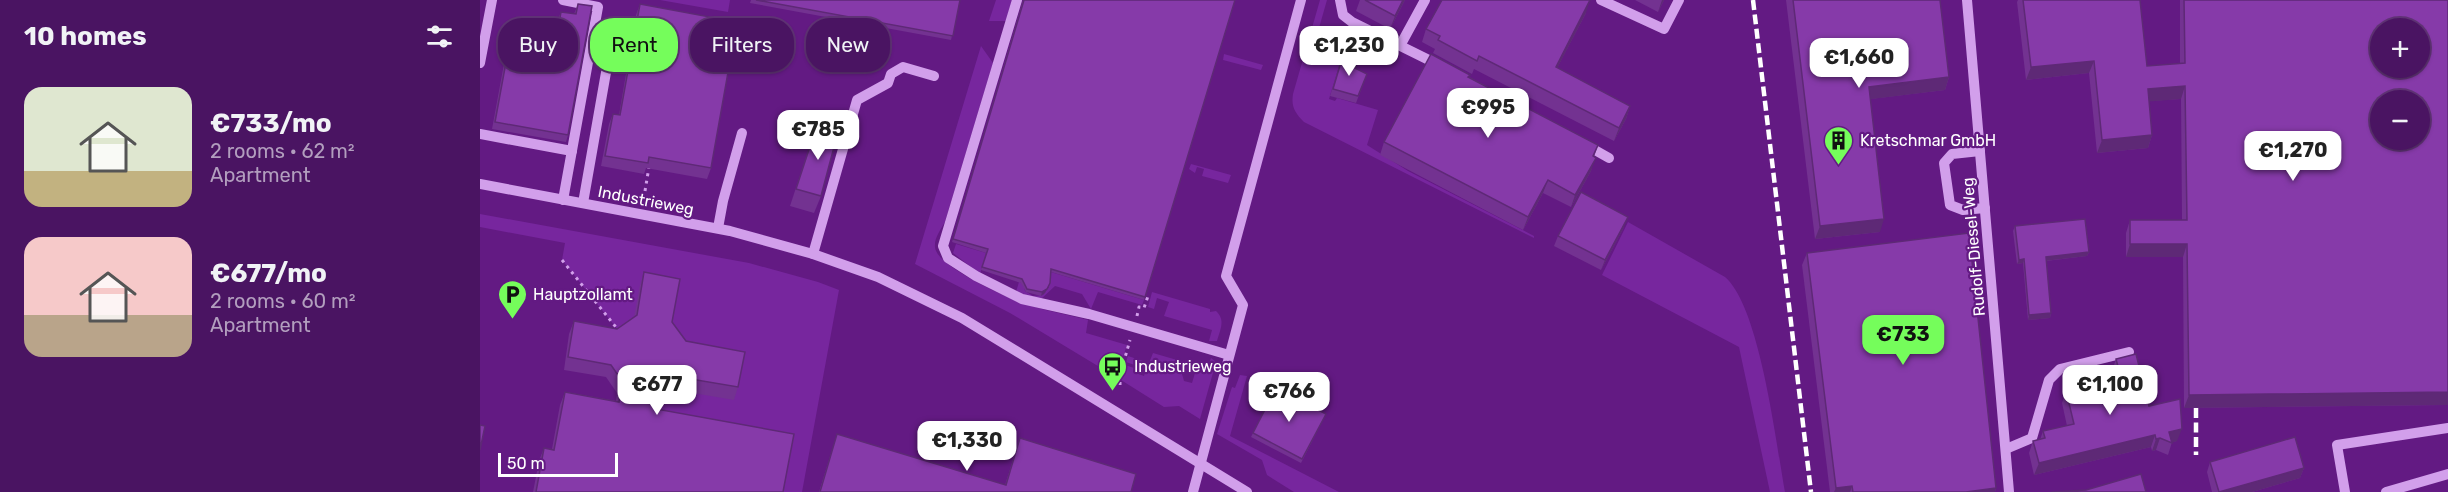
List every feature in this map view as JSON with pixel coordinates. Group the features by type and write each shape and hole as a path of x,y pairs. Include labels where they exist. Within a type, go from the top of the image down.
{"street":[{"path":"480,63 492,0"},
{"path":"563,0 598,7 563,200"},
{"path":"1017,0 944,246 948,258 976,276 1022,299 1089,314 1229,355"},
{"path":"1193,492 1242,305 1226,276 1301,0"},
{"path":"1401,44 1425,0"},
{"path":"1601,0 1664,29 1679,0"},
{"name":"Rudolf-Diesel-Weg","path":"1967,0 2009,492"},
{"path":"1339,2 1343,15 1352,22 1401,44 1450,71"},
{"path":"813,254 857,100 888,83 891,74 903,67 934,76"},
{"path":"583,203 606,72"},
{"path":"718,228 742,133"},
{"path":"480,134 572,151"},
{"path":"1579,141 1609,158"},
{"path":"1980,151 1952,154 1944,163 1950,205 1963,210 1985,208"},
{"name":"Industrieweg","path":"480,184 718,228 813,254 878,278 962,318 1247,492"},
{"path":"2006,449 2032,438 2049,380 2060,369 2129,352"},
{"path":"2345,492 2337,445 2448,428"},
{"path":"2385,492 2448,474"}],"path":[{"path":"645,191 650,162"},
{"path":"562,260 622,335"}],"shaded area":[{"path":"660,0 730,0 728,12"},
{"path":"996,0 1012,0 1006,21 989,21"},
{"path":"1320,0 1327,0 1311,56 1332,62 1342,33 1350,30 1329,99 1335,101 1337,98 1378,110 1367,145 1408,171 1534,238 1301,119 1293,106 1293,94"},
{"path":"981,46 993,63 945,222 937,237 935,247 938,255 946,263 985,287 1028,305 1088,320 1086,333 1127,345 1116,377 1010,313 915,264"},
{"path":"1224,54 1263,65 1261,70 1223,60"},
{"path":"1191,164 1231,175 1228,183 1202,176 1204,169 1197,167 1195,173 1189,169"},
{"path":"480,214 749,263 839,290 802,492 780,492 652,422 632,328 622,335 562,260 565,243 480,227"},
{"path":"1628,222 1725,277 1737,293 1748,316 1765,377 1785,492 1770,492 1739,347 1602,275"},
{"path":"956,244 986,253 980,274 953,253"},
{"path":"1024,264 1144,300 1142,305 1098,292 1091,309 1082,294 1055,286 1041,299 1038,299 1016,292 1019,282 1023,283 1025,291 1033,296 1043,295 1049,287"},
{"path":"1152,292 1210,309 1210,312 1216,311 1222,322 1217,341 1209,341 1212,330 1164,316 1169,302 1157,298 1154,309 1148,307"},
{"path":"1153,353 1177,360 1174,371 1182,374 1184,381 1192,383 1195,373 1179,368 1181,361 1207,369 1211,358 1216,362 1200,419 1179,406 1164,407 1121,380 1125,365 1134,368 1133,372 1144,376 1146,369 1126,362 1128,356 1149,363"},
{"path":"1240,375 1247,376 1230,436 1339,492 1294,492 1267,475 1262,460 1217,434 1232,387 1235,388"}],"building":[{"path":"756,0 960,0 953,36 890,24 890,18 854,18"},
{"path":"1024,0 1235,0 1145,297 1051,269 1047,289 1042,292 1027,289 1022,279 982,267 988,249 953,239"},
{"path":"1365,0 1403,0 1395,16"},
{"path":"1442,0 1590,0 1556,67 1630,106 1619,128 1479,56 1477,61 1438,40 1440,36 1426,29"},
{"name":"Kretschmar GmbH","path":"1793,0 1940,0 1949,77 1869,87 1884,219 1820,226"},
{"path":"2023,0 2140,0 2147,66 2185,63 2184,0 2448,0 2448,392 2189,395 2187,244 2130,244 2130,220 2187,220 2185,86 2148,89 2152,135 2102,140 2094,61 2031,67"},
{"path":"578,4 592,6 568,135 495,122 504,72 578,72 578,18 560,18 561,12 576,14"},
{"path":"640,4 715,18 690,18 690,72 728,72 711,168 649,157 648,163 605,156 613,114 620,115 628,72 678,72 678,18 637,18"},
{"path":"1344,52 1357,59 1355,68 1367,74 1358,96 1333,89"},
{"path":"1431,54 1470,75 1468,77 1598,145 1593,156 1596,158 1575,195 1548,180 1528,217 1384,142"},
{"path":"817,125 838,132 821,196 796,189"},
{"path":"1581,192 1628,217 1605,260 1558,236"},
{"path":"2085,219 2089,252 2046,257 2051,313 2029,315 2024,259 2019,260 2015,226"},
{"path":"1969,233 1996,488 1966,492 1853,492 1852,486 1836,488 1807,253"},
{"path":"644,272 680,279 672,322 686,341 745,352 738,387 679,377 660,391 656,409 794,434 783,492 536,492 544,448 554,450 565,392 619,402 622,381 611,365 568,357 574,321 617,329 637,315"},
{"path":"2136,354 2149,406 2180,399 2182,429 2169,432 2172,443 2160,438 2156,439 2155,435 2039,463 2033,441 2045,438 2043,431 2074,424 2066,391 2121,378 2116,359"},
{"path":"1276,388 1326,414 1302,459 1253,433"},
{"path":"480,425 485,426 480,450"},
{"path":"837,434 1006,485 1020,438 1136,474 1131,492 820,492"},
{"path":"2295,437 2304,468 2219,492 2210,462"},
{"path":"2141,474 2146,492 2051,492 2086,490"}],"railway":[{"path":"1753,0 1811,492"},
{"path":"2196,408 2196,455"}],"place":[{"name":"Kretschmar GmbH","path":"1839,166"},
{"name":"Hauptzollamt","path":"512,320"},
{"name":"Industrieweg","path":"1113,392"}]}
